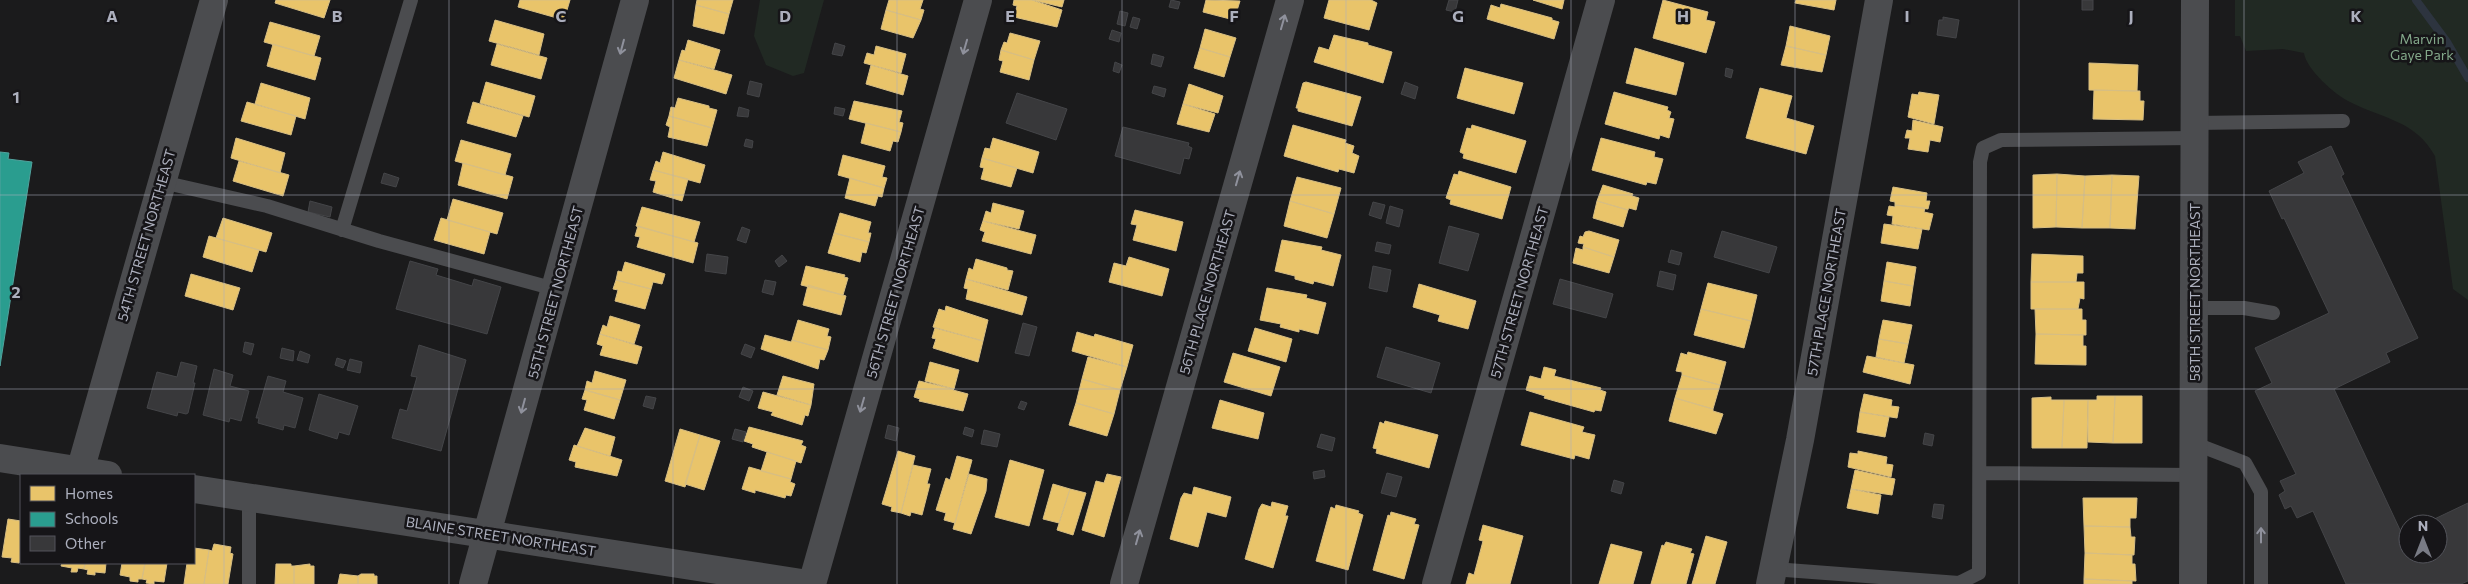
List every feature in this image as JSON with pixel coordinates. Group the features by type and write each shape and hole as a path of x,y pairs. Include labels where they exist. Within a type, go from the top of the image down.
{"street":[{"name":"54TH STREET NORTHEAST","path":"80,471 214,0"},
{"name":"55TH STREET NORTHEAST","path":"473,584 635,0"},
{"name":"56TH STREET NORTHEAST","path":"812,584 978,0"},
{"name":"56TH PLACE NORTHEAST","path":"1124,584 1290,0"},
{"name":"57TH STREET NORTHEAST","path":"1436,584 1600,0"},
{"name":"57TH PLACE NORTHEAST","path":"1771,576 1800,440 1879,0"},
{"name":"58TH STREET NORTHEAST","path":"2193,584 2194,0"},
{"path":"0,458 101,474"},
{"name":"BLAINE STREET NORTHEAST","path":"195,489 808,584"}],"lane":[{"path":"342,230 410,0"},
{"path":"1771,576 1959,583 1979,573 1981,473 1980,162 1984,148 2001,140 2343,120"},
{"path":"162,182 266,206 342,230 555,289"},
{"path":"2193,308 2244,308 2273,313"},
{"path":"2193,443 2245,463 2261,492 2261,584"},
{"path":"1981,473 2193,475"},
{"path":"249,497 249,584"}],"green space":[{"path":"760,0 824,0 804,73 793,76 766,65 754,36"},
{"name":"Marvin Gaye Park","path":"2235,0 2468,0 2468,300 2453,289 2435,156 2427,144 2408,128 2362,108 2337,94 2315,74 2304,53 2283,49 2246,51 2240,36 2235,36"}],"building: Homes":[{"path":"276,0 330,0 324,18 275,3"},
{"path":"520,0 570,0 564,20 518,7"},
{"path":"697,0 733,0 729,14 696,5"},
{"path":"889,0 923,0 920,9 924,10 921,20 886,10"},
{"path":"1014,0 1032,0 1062,10 1057,27 1014,17 1017,6 1013,5"},
{"path":"1032,0 1064,0 1062,7"},
{"path":"1206,0 1240,1 1234,20 1203,12"},
{"path":"1329,0 1371,0 1377,3 1369,30 1324,18"},
{"path":"1533,0 1564,0 1562,9"},
{"path":"1663,0 1708,12 1706,20 1715,22 1706,53 1653,38"},
{"path":"1796,0 1836,0 1834,10 1795,3"},
{"path":"1501,4 1552,18 1552,20 1559,22 1554,39 1487,19 1491,5 1500,8"},
{"path":"696,5 729,14 724,34 693,26"},
{"path":"886,10 921,20 913,38 881,29"},
{"path":"495,20 544,34 539,55 489,41"},
{"path":"270,22 320,36 314,56 264,42"},
{"path":"1790,26 1830,36 1826,55 1786,46"},
{"path":"1205,29 1236,38 1230,57 1200,48"},
{"path":"1010,33 1040,41 1034,60 1001,50 1004,42 1007,43"},
{"path":"1334,35 1368,43 1368,45 1392,52 1383,83 1314,62 1319,47 1329,50"},
{"path":"688,40 720,50 714,69 679,60 682,50 685,51"},
{"path":"273,44 321,58 315,80 267,66"},
{"path":"497,44 547,58 541,79 491,65"},
{"path":"876,46 906,54 901,73 864,63 867,53 874,55"},
{"path":"1786,46 1826,55 1822,72 1781,65"},
{"path":"1200,48 1230,57 1224,77 1194,68"},
{"path":"1635,48 1684,63 1676,95 1626,83"},
{"path":"1001,50 1034,60 1029,80 1000,72 1003,61 999,60"},
{"path":"679,60 732,75 726,94 674,78"},
{"path":"2089,63 2138,65 2137,91 2089,90"},
{"path":"871,65 908,76 903,95 866,84"},
{"path":"1465,68 1523,83 1514,114 1457,98"},
{"path":"486,82 535,96 529,117 480,103"},
{"path":"1306,82 1361,97 1352,126 1298,111 1298,108 1296,108 1303,83"},
{"path":"261,83 310,98 305,119 255,104"},
{"path":"1189,84 1223,96 1218,113 1183,104"},
{"path":"1760,88 1792,96 1786,118 1814,126 1806,154 1746,138"},
{"path":"2094,90 2140,91 2140,101 2144,101 2143,120 2093,119"},
{"path":"1614,92 1668,107 1667,110 1671,112 1669,118 1674,119 1669,138 1660,135 1659,139 1605,124"},
{"path":"1919,92 1939,95 1934,124 1908,117 1912,94 1918,95"},
{"path":"678,98 717,110 712,128 669,116 671,107 675,108"},
{"path":"854,101 902,111 899,122 903,123 901,132 849,119"},
{"path":"247,102 296,116 291,135 241,121"},
{"path":"473,102 523,116 516,137 467,123"},
{"path":"1183,104 1215,114 1209,132 1177,124"},
{"path":"669,116 712,128 707,146 668,137 670,127 666,125"},
{"path":"1913,120 1943,127 1940,142 1930,140 1928,152 1908,149 1910,138 1905,138 1907,130 1912,131"},
{"path":"866,123 901,132 898,142 893,141 890,151 861,143"},
{"path":"1293,125 1346,140 1345,143 1354,146 1352,153 1359,156 1354,173 1339,169 1338,172 1284,156"},
{"path":"1472,125 1526,141 1516,173 1463,158 1464,154 1460,152 1467,128 1471,129"},
{"path":"236,138 285,153 280,173 231,158"},
{"path":"993,138 1039,152 1033,173 982,158 985,148 990,149"},
{"path":"1601,138 1655,152 1654,157 1663,159 1656,184 1647,182 1646,185 1592,170"},
{"path":"461,140 511,154 505,175 455,161"},
{"path":"663,152 705,165 700,183 653,170 656,161 660,163"},
{"path":"843,155 885,166 882,177 887,178 884,188 838,175"},
{"path":"982,158 1017,168 1011,187 981,179 984,168 980,167"},
{"path":"239,161 289,175 283,196 233,181"},
{"path":"463,163 513,177 507,199 458,185"},
{"path":"653,170 688,179 682,201 653,192 656,181 650,180"},
{"path":"1459,171 1511,187 1502,219 1450,204 1451,200 1446,198 1454,174 1458,175"},
{"path":"2057,174 2056,227 2033,228 2033,175"},
{"path":"2057,174 2085,176 2082,228 2056,227"},
{"path":"2112,175 2110,228 2082,228 2085,176"},
{"path":"2112,175 2139,176 2135,229 2110,228"},
{"path":"1297,177 1341,188 1334,214 1290,201"},
{"path":"850,178 884,188 882,197 878,196 875,206 845,198"},
{"path":"1603,185 1633,194 1632,196 1639,198 1636,210 1629,208 1628,210 1597,201"},
{"path":"1893,187 1927,193 1926,201 1930,201 1928,209 1895,205 1895,202 1890,201"},
{"path":"453,199 503,213 497,234 447,220"},
{"path":"1290,201 1334,214 1327,238 1284,226"},
{"path":"1597,201 1628,210 1623,227 1593,218"},
{"path":"993,203 1024,211 1019,229 983,221 986,211 991,213"},
{"path":"1895,205 1925,208 1924,212 1933,214 1929,230 1892,224 1893,216 1887,215 1889,206 1895,207"},
{"path":"642,207 700,222 694,242 636,226"},
{"path":"1135,210 1183,222 1176,251 1133,240 1137,225 1131,224"},
{"path":"840,213 871,222 868,233 871,233 869,242 834,233"},
{"path":"223,218 272,233 266,252 216,238"},
{"path":"441,218 490,232 484,254 434,240"},
{"path":"983,221 1036,235 1031,254 982,241 985,232 980,230"},
{"path":"1884,224 1922,229 1918,249 1881,243"},
{"path":"638,226 698,243 693,263 637,247 640,237 635,236"},
{"path":"1589,231 1619,240 1614,257 1583,247 1584,244 1578,243 1580,236 1583,237 1585,232"},
{"path":"834,233 869,242 866,253 862,252 860,262 828,253"},
{"path":"209,236 259,250 252,272 203,257"},
{"path":"1282,240 1322,247 1321,250 1341,255 1333,286 1314,281 1313,284 1295,279 1295,276 1275,271"},
{"path":"1583,247 1614,257 1609,273 1573,263 1576,248 1583,250"},
{"path":"2032,254 2083,256 2083,273 2077,273 2076,282 2031,282"},
{"path":"1129,257 1169,269 1162,296 1109,282 1114,263 1126,266"},
{"path":"976,259 1013,271 1008,290 966,279 969,268 973,270"},
{"path":"625,262 665,274 662,284 653,282 651,289 616,280 618,271 622,272"},
{"path":"1887,262 1916,267 1913,286 1884,281"},
{"path":"806,266 845,275 844,277 848,278 843,295 801,285"},
{"path":"191,274 240,288 233,310 185,296"},
{"path":"966,279 1027,297 1022,315 966,299 968,289 964,288"},
{"path":"616,280 651,289 645,309 615,301 618,290 613,289"},
{"path":"1884,281 1913,286 1910,306 1881,301"},
{"path":"2031,282 2084,282 2084,299 2080,298 2078,309 2031,309"},
{"path":"1708,283 1757,295 1751,321 1701,309"},
{"path":"1419,284 1476,301 1468,329 1438,321 1440,315 1413,307"},
{"path":"808,285 846,296 841,315 803,305"},
{"path":"1267,288 1307,295 1306,298 1326,303 1318,334 1299,329 1299,332 1280,327 1281,324 1260,320"},
{"path":"946,306 988,320 983,341 933,327 939,309 945,311"},
{"path":"1701,309 1751,321 1744,348 1694,335"},
{"path":"2035,309 2082,309 2082,320 2086,320 2086,335 2036,334"},
{"path":"610,316 640,325 634,344 600,334 603,325 607,327"},
{"path":"798,320 829,329 827,336 831,337 828,350 792,340"},
{"path":"1883,320 1912,325 1908,344 1879,339"},
{"path":"935,328 983,341 978,362 933,348 936,339 932,338"},
{"path":"1255,328 1292,339 1286,362 1248,351"},
{"path":"1077,332 1094,337 1095,334 1133,345 1127,367 1072,351"},
{"path":"600,334 642,347 637,364 600,355 603,346 597,344"},
{"path":"2036,334 2083,335 2083,346 2086,346 2086,365 2035,364"},
{"path":"765,335 828,350 824,360 820,359 818,369 761,349"},
{"path":"1879,339 1908,344 1904,363 1876,357"},
{"path":"1688,352 1726,362 1720,385 1682,375 1682,372 1676,371 1681,353 1687,355"},
{"path":"1233,353 1280,367 1271,396 1224,382"},
{"path":"1867,356 1914,365 1910,384 1863,372"},
{"path":"1088,357 1127,367 1120,390 1082,379"},
{"path":"930,362 959,370 954,389 925,381"},
{"path":"1544,367 1556,370 1554,376 1601,388 1600,390 1606,392 1601,411 1595,410 1594,412 1544,398 1545,396 1526,390 1530,376 1541,379"},
{"path":"595,371 626,380 620,400 585,390 587,381 592,383"},
{"path":"1682,375 1720,385 1713,409 1675,398"},
{"path":"783,376 814,384 811,405 777,395"},
{"path":"1082,379 1120,390 1114,414 1076,403"},
{"path":"919,381 968,394 963,411 919,401 920,399 914,397"},
{"path":"585,390 620,400 614,419 584,410 587,400 582,399"},
{"path":"763,392 811,405 808,416 805,415 802,425 771,415 773,412 758,408"},
{"path":"1864,394 1892,400 1891,406 1899,407 1897,418 1860,412"},
{"path":"2097,396 2115,396 2113,443 2088,442 2088,400 2097,400"},
{"path":"2115,396 2142,396 2142,443 2113,443"},
{"path":"2051,397 2051,400 2064,400 2062,448 2032,448 2032,398"},
{"path":"1675,398 1713,409 1713,411 1723,414 1716,434 1669,421"},
{"path":"1220,400 1264,413 1258,439 1212,428"},
{"path":"2064,400 2088,400 2087,448 2062,448"},
{"path":"1076,403 1114,414 1107,436 1069,425"},
{"path":"1530,412 1584,427 1582,432 1595,435 1589,459 1575,455 1574,459 1521,445"},
{"path":"1860,412 1889,417 1885,437 1857,432"},
{"path":"1385,421 1438,435 1429,468 1376,453 1377,449 1373,448 1380,422 1384,424"},
{"path":"749,427 803,441 801,445 806,447 801,463 752,447 753,444 744,441"},
{"path":"585,428 615,437 610,456 577,446"},
{"path":"680,429 700,435 685,487 665,481"},
{"path":"700,435 720,441 704,490 685,484"},
{"path":"574,445 622,460 617,476 575,467 576,462 569,460"},
{"path":"898,451 915,456 901,513 891,511 892,507 882,504"},
{"path":"1858,451 1887,457 1886,464 1893,465 1891,477 1848,467 1850,453 1858,454"},
{"path":"767,452 796,461 791,479 761,471"},
{"path":"957,456 972,460 955,523 944,520 946,513 936,510 946,478 950,480"},
{"path":"1010,460 1044,470 1029,526 995,517"},
{"path":"913,465 931,469 927,484 930,484 922,515 911,512 910,516 901,513"},
{"path":"749,467 791,479 790,482 795,484 791,496 786,495 785,498 755,490 755,493 742,489"},
{"path":"1855,470 1895,479 1892,495 1851,489"},
{"path":"969,474 987,479 986,491 971,534 953,529"},
{"path":"1107,474 1121,477 1104,537 1082,530 1096,481 1104,483"},
{"path":"1053,484 1070,489 1059,523 1043,519"},
{"path":"1194,487 1231,497 1226,517 1207,512 1198,547 1170,539 1181,498 1184,493 1192,495"},
{"path":"1070,489 1086,493 1073,535 1057,530"},
{"path":"1851,489 1881,495 1878,514 1847,508"},
{"path":"2083,498 2137,498 2136,518 2130,518 2130,527 2084,526"},
{"path":"1272,502 1288,506 1285,516 1288,516 1273,568 1245,559 1259,509 1262,504 1271,507"},
{"path":"1336,505 1359,511 1358,513 1363,515 1348,570 1316,561 1331,507 1335,509"},
{"path":"1391,512 1416,519 1414,524 1419,525 1404,579 1373,570 1388,515 1390,516"},
{"path":"8,519 20,521 20,562 11,562 12,558 2,557"},
{"path":"1483,525 1523,536 1510,584 1466,584 1469,573 1474,575 1483,541 1479,540"},
{"path":"2084,526 2130,527 2131,537 2135,537 2134,555 2085,553"},
{"path":"1706,536 1727,542 1715,584 1692,584"},
{"path":"1666,542 1692,549 1690,553 1694,554 1686,584 1651,584 1662,545 1664,546"},
{"path":"214,544 231,547 230,553 233,554 228,584 204,584 209,550 212,551"},
{"path":"1611,544 1642,552 1633,584 1599,584"},
{"path":"195,548 209,550 204,584 184,584 187,564 195,564"},
{"path":"2085,553 2132,555 2132,564 2135,564 2136,581 2084,579"},
{"path":"62,564 85,564 84,569 78,568 77,572 71,572 72,568 61,566"},
{"path":"85,564 106,564 105,573 95,572 95,575 87,574 88,570 84,569"},
{"path":"122,564 145,564 142,579 138,579 138,582 130,581 130,577 120,575"},
{"path":"145,564 167,564 164,582 154,581 154,584 146,583 147,580 142,579"},
{"path":"276,564 291,564 291,566 294,566 294,584 275,584"},
{"path":"310,564 310,566 314,566 314,584 294,584 294,566"},
{"path":"340,574 358,576 358,584 338,584"},
{"path":"361,574 374,574 374,576 377,576 377,584 358,584 358,576"},
{"path":"2084,579 2132,581 2132,584 2084,584"}],"building: Schools":[{"path":"0,152 9,153 8,159 32,162 0,366"}],"building: Other":[{"path":"1171,0 1180,2 1178,9 1169,7"},
{"path":"1449,0 1458,0 1455,12 1446,10"},
{"path":"2082,0 2093,0 2093,10 2082,10"},
{"path":"1120,11 1128,13 1125,26 1117,24"},
{"path":"1133,17 1140,19 1137,29 1130,27"},
{"path":"1943,17 1959,20 1956,38 1937,35 1939,20 1943,20"},
{"path":"1112,30 1121,33 1119,42 1109,39"},
{"path":"835,43 845,46 842,56 832,54"},
{"path":"1153,54 1164,57 1161,67 1151,64"},
{"path":"1115,62 1122,65 1119,73 1113,71"},
{"path":"1726,68 1733,70 1731,78 1725,76"},
{"path":"750,81 762,84 759,97 747,94"},
{"path":"1405,82 1418,87 1415,99 1401,94"},
{"path":"1154,86 1166,89 1164,97 1152,93"},
{"path":"1017,93 1067,109 1056,140 1006,123"},
{"path":"739,107 749,110 748,117 737,116"},
{"path":"835,107 845,109 843,116 834,114"},
{"path":"1123,127 1189,143 1188,146 1192,148 1189,159 1184,158 1180,174 1115,156"},
{"path":"746,139 753,141 752,148 744,146"},
{"path":"2331,146 2344,174 2341,176 2418,338 2386,353 2390,362 2334,389 2398,526 2398,564 2448,564 2448,514 2445,514 2468,503 2468,581 2461,584 2346,584 2313,511 2297,518 2291,506 2285,509 2279,495 2285,491 2280,481 2296,474 2255,391 2272,383 2255,348 2329,313 2284,218 2282,219 2269,191 2304,173 2298,162"},
{"path":"384,173 399,178 396,187 381,183"},
{"path":"310,201 332,207 330,217 308,212"},
{"path":"1373,202 1385,205 1381,219 1369,215"},
{"path":"1390,206 1403,210 1399,227 1386,223"},
{"path":"1449,226 1479,234 1468,271 1439,263"},
{"path":"742,227 750,230 746,243 737,240"},
{"path":"1722,231 1777,247 1769,273 1714,257"},
{"path":"1377,242 1391,245 1389,254 1375,251"},
{"path":"1671,250 1682,253 1679,265 1668,262"},
{"path":"707,254 728,257 726,274 705,271"},
{"path":"782,255 787,261 779,267 775,261"},
{"path":"410,261 438,269 436,275 472,286 474,279 501,287 487,334 396,309"},
{"path":"1373,266 1391,270 1387,292 1369,288"},
{"path":"1660,271 1676,275 1673,290 1657,286"},
{"path":"1560,279 1613,294 1606,318 1553,304"},
{"path":"765,280 776,282 773,295 762,292"},
{"path":"1023,323 1037,327 1029,356 1015,353"},
{"path":"245,342 254,344 251,355 243,352"},
{"path":"745,344 755,348 751,358 741,354"},
{"path":"419,345 466,360 441,451 392,438 400,409 407,411 417,377 411,376"},
{"path":"1386,347 1440,363 1431,393 1377,377"},
{"path":"282,348 294,351 293,361 280,358"},
{"path":"300,351 310,355 308,363 297,360"},
{"path":"337,358 346,361 343,368 335,365"},
{"path":"350,359 362,362 360,373 347,370"},
{"path":"181,362 197,366 188,413 178,412 177,416 147,408 157,372 177,377"},
{"path":"214,369 233,375 230,386 249,391 241,421 230,418 229,422 203,415"},
{"path":"268,376 286,381 283,392 303,398 295,428 284,425 283,430 258,423 259,418 256,418"},
{"path":"743,387 753,391 749,401 739,397"},
{"path":"319,394 358,406 349,435 339,432 337,439 309,430"},
{"path":"646,396 656,398 653,409 643,406"},
{"path":"1021,401 1027,403 1024,410 1018,408"},
{"path":"888,425 899,428 896,441 885,438"},
{"path":"965,427 974,430 972,437 963,434"},
{"path":"735,429 746,432 743,442 732,439"},
{"path":"984,430 1000,434 997,447 981,444"},
{"path":"1925,433 1934,435 1932,446 1923,444"},
{"path":"1321,434 1335,438 1332,451 1317,447"},
{"path":"1324,470 1325,477 1314,479 1313,472"},
{"path":"1387,473 1402,477 1396,497 1381,493"},
{"path":"1614,480 1624,483 1621,494 1611,491"},
{"path":"1934,504 1944,505 1942,519 1932,517"}],"waterway":[{"path":"2416,0 2447,42 2468,78"}]}
